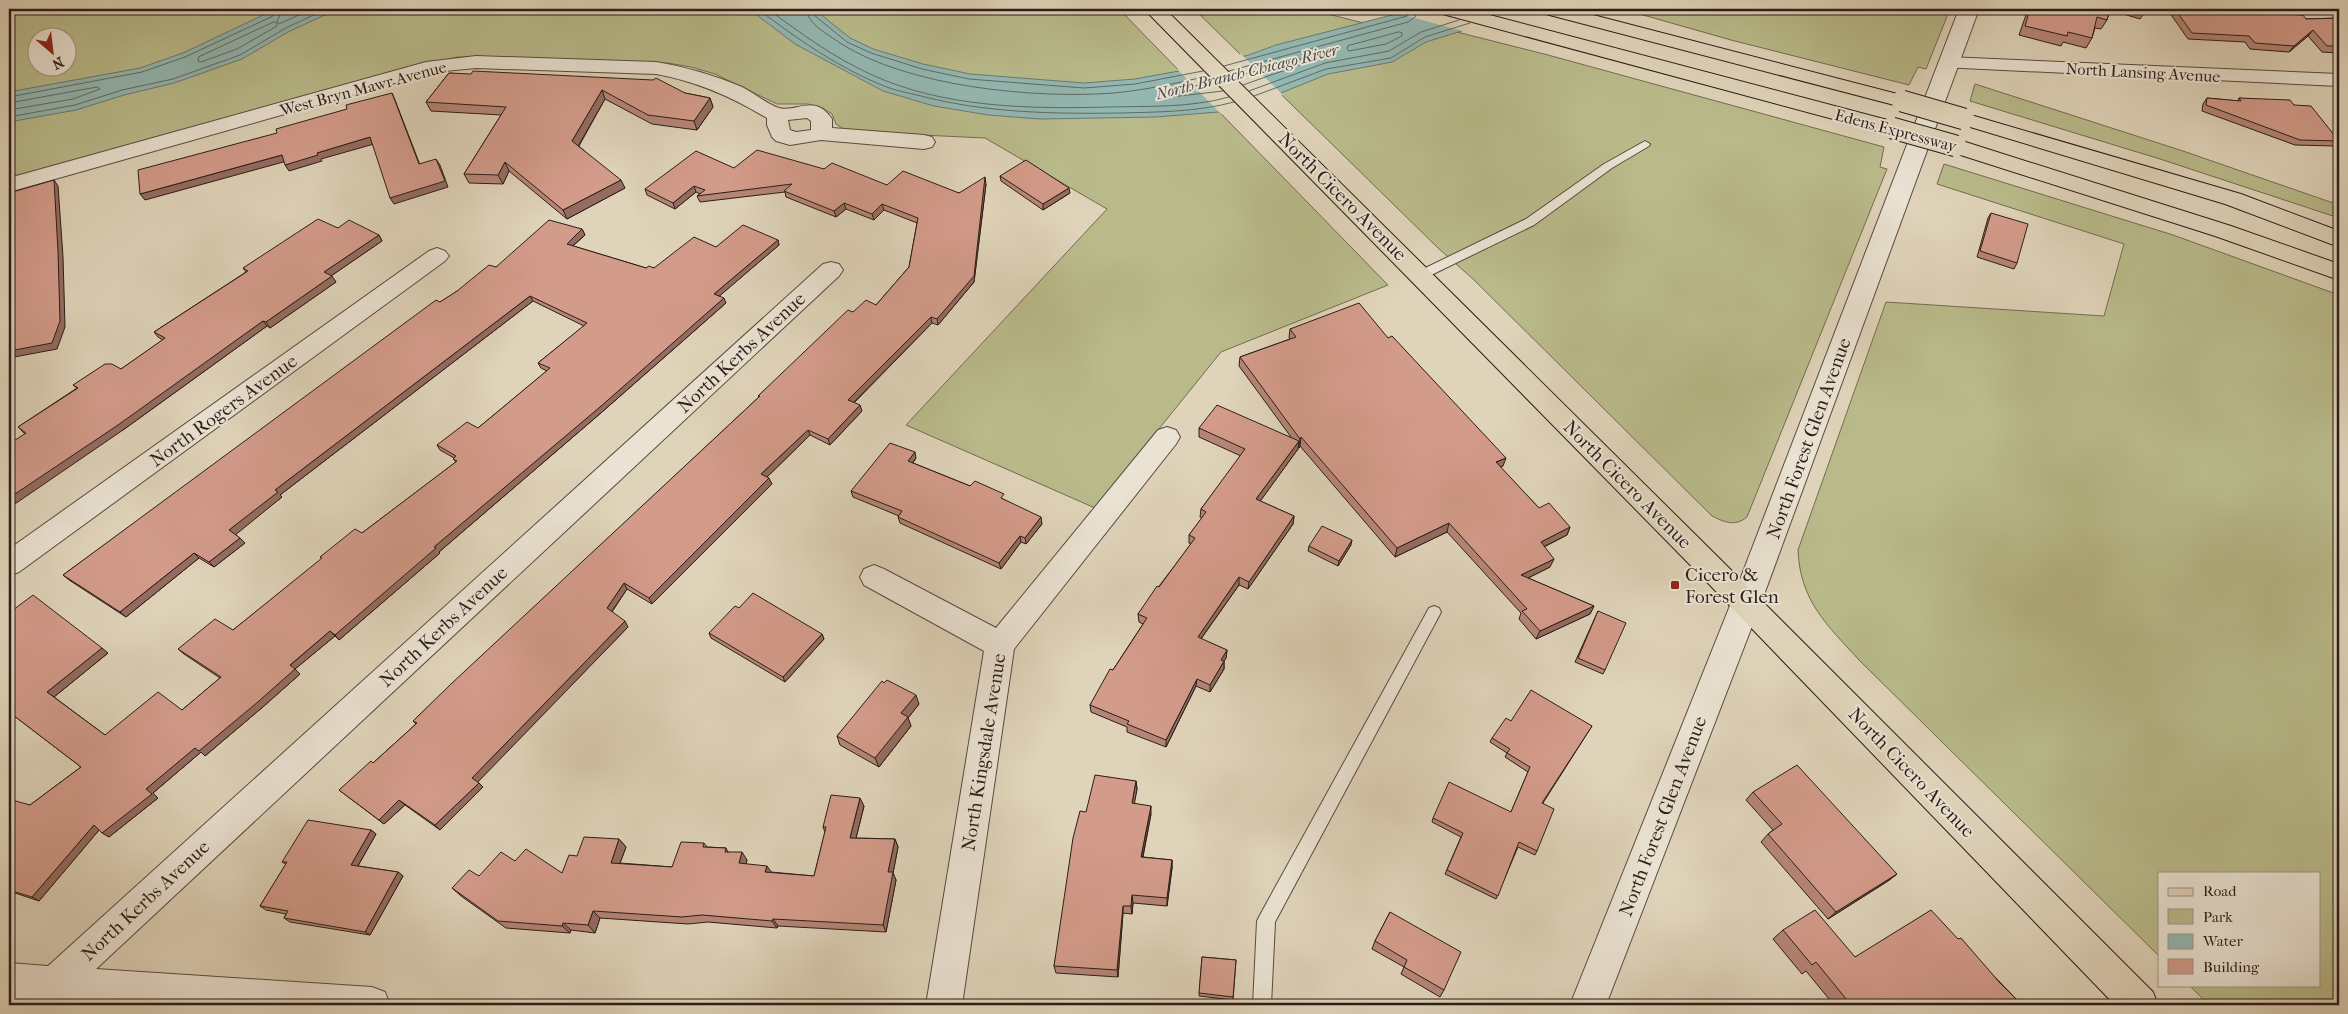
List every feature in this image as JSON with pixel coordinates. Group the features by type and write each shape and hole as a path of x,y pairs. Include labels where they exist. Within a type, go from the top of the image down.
{"main road":[{"name":"North Cicero Avenue","path":"1154,9 1421,275 2140,1005"},
{"name":"Edens Expressway","path":"1446,9 1956,146 2223,231 2339,272"},
{"name":"Edens Expressway","path":"1549,9 1902,101 1964,119 2233,199 2339,239"}],"street":[{"name":"North Forest Glen Avenue","path":"1588,1005 1746,604 1969,9"},
{"name":"West Bryn Mawr Avenue","path":"9,185 433,66 476,62 656,68 683,72 726,87 776,115 776,130 782,136 796,139 821,134 924,142"},
{"name":"North Lansing Avenue","path":"1948,63 2339,80"},
{"name":"North Rogers Avenue","path":"9,564 437,256"},
{"name":"North Kerbs Avenue","path":"31,988 831,270"},
{"name":"North Kingsdale Avenue","path":"944,1005 1000,645 1167,437"},
{"path":"874,577 1000,645"},
{"path":"31,988 372,1005"}],"lane":[{"path":"1421,275 1530,222 1608,166 1645,144"},
{"path":"1262,1005 1266,921 1434,612"}],"green space":[{"path":"9,9 1119,9 1388,285 1221,352 1095,508 906,425 1107,209 985,138 845,130 836,124 832,114 823,108 808,104 777,104 715,74 691,67 668,63 457,57 9,179"},
{"path":"1194,9 1308,9 1431,40 1457,32 1884,147 1880,167 1887,169 1747,517 1734,523 1725,522 1712,516 1473,279 1437,247"},
{"path":"1622,9 1950,9 1926,69 1918,67 1909,85 1731,40"},
{"path":"1975,84 2183,151 2339,205 2339,218 2160,159 1970,101"},
{"path":"1944,164 2173,235 2339,295 2339,1005 2209,1005 2190,986 2320,986 2320,872 2158,872 2158,955 1860,661 1826,624 1810,598 1800,568 1798,550 1886,302 2104,316 2124,244 1937,184"}],"water":[{"path":"276,9 338,9 288,32 242,59 174,83 124,95 76,110 9,122 9,92 140,68 183,53"},
{"name":"North Branch Chicago River","path":"749,9 814,9 850,38 873,49 923,64 970,74 1084,83 1135,79 1179,71 1249,55 1276,45 1415,9 1532,9 1426,42 1392,62 1328,74 1281,93 1219,112 1155,117 1040,119 988,115 934,106 883,91 795,44"}],"pier":[{"path":"1405,9 1534,9 1533,11 1466,32 1393,12"},
{"path":"1241,54 1283,95 1221,114 1177,69"}],"building":[{"path":"2030,9 2110,9 2107,20 2097,17 2092,38 2068,32 2067,36 2025,26"},
{"path":"2175,9 2233,9 2235,12 2303,15 2306,19 2339,18 2339,46 2327,46 2313,30 2294,46 2255,43 2249,36 2192,33"},
{"path":"473,71 653,80 656,78 685,93 710,98 694,121 648,115 602,90 572,141 621,180 563,210 505,162 498,175 464,174 506,107 426,102 449,73 471,74"},
{"path":"392,93 419,164 436,159 445,181 390,198 370,137 285,165 282,155 140,194 138,170 277,133 276,129 347,109 346,105"},
{"path":"2207,98 2241,101 2239,98 2290,100 2294,105 2311,106 2339,141 2300,140 2206,105"},
{"path":"757,150 824,169 832,163 887,185 903,171 959,193 985,177 974,276 937,319 931,317 848,400 860,405 828,439 808,430 761,474 769,478 649,598 624,583 607,608 625,621 472,778 479,783 435,825 399,800 379,820 339,790 371,761 373,763 417,723 413,721 451,684 760,396 758,396 848,310 853,312 866,300 876,305 909,267 918,218 882,204 872,214 844,203 834,211 784,191 792,184 697,196 705,190 694,186 673,203 645,189 696,151 734,168"},
{"path":"1026,160 1069,188 1043,204 1000,176"},
{"path":"54,180 60,321 52,343 9,351 9,193"},
{"path":"1991,213 2028,224 2017,263 1980,251"},
{"path":"318,219 338,228 349,220 379,235 324,272 332,276 266,322 263,321 118,425 9,498 9,444 26,433 18,427 78,388 73,385 105,364 112,364 121,369 165,338 154,332 248,271 243,268"},
{"path":"549,220 582,229 567,244 646,268 649,266 654,268 694,237 716,247 743,225 778,240 714,294 724,298 600,407 434,547 436,548 335,635 330,631 290,665 295,669 259,701 199,751 195,748 146,789 152,794 102,833 94,825 32,897 9,890 9,804 12,800 30,805 81,767 9,712 9,613 33,595 102,648 47,692 105,735 158,692 182,710 221,677 178,649 215,619 233,630 355,529 362,533 457,461 453,459 456,456 437,445 467,422 478,428 550,368 538,363 587,323 530,296 275,490 278,492 229,530 240,538 209,562 194,553 120,612 63,575 436,300 440,302 457,291 489,265 496,267"},
{"path":"1359,303 1388,338 1392,336 1506,458 1496,462 1539,508 1549,503 1570,527 1541,542 1554,559 1521,575 1594,606 1540,631 1522,611 1527,609 1449,523 1397,548 1301,437 1300,439 1240,357 1296,337 1290,329"},
{"path":"1217,405 1299,441 1256,499 1294,516 1249,582 1239,577 1198,637 1227,650 1221,660 1224,661 1210,685 1197,679 1166,740 1127,724 1129,721 1090,705 1110,669 1113,670 1147,618 1138,614 1157,586 1159,587 1195,538 1189,535 1206,512 1201,509 1245,449 1199,428"},
{"path":"890,443 915,452 908,461 970,486 975,481 1004,494 1001,498 1041,517 1025,538 1020,536 999,563 898,517 902,511 851,491"},
{"path":"1322,526 1352,540 1339,561 1309,546"},
{"path":"753,593 822,634 783,677 709,633 735,606 739,608"},
{"path":"1598,611 1626,623 1605,670 1578,658"},
{"path":"887,680 916,695 901,713 908,717 875,758 837,736 882,681 884,683"},
{"path":"1531,690 1592,726 1542,803 1554,809 1537,851 1519,842 1498,896 1447,870 1463,833 1433,818 1449,782 1511,812 1530,767 1507,753 1510,749 1492,738 1506,718 1511,721"},
{"path":"1797,765 1897,874 1836,912 1768,834 1782,824 1753,792"},
{"path":"1095,775 1136,781 1132,803 1151,806 1141,857 1172,860 1167,898 1132,895 1131,906 1123,906 1117,970 1054,966 1073,838 1080,811 1086,812"},
{"path":"831,795 860,798 850,838 895,839 888,872 893,872 883,925 773,919 772,921 702,915 682,917 593,911 588,925 563,923 562,926 498,921 452,888 469,870 479,876 501,852 515,861 526,849 562,873 569,855 577,856 584,837 619,839 611,863 672,867 681,842 704,843 703,847 726,848 725,852 742,852 739,863 767,866 765,872 814,876 826,827 823,827"},
{"path":"308,820 371,830 351,865 398,872 365,932 284,918 288,911 260,906 287,862 282,862"},
{"path":"1815,910 1855,957 1931,910 1958,939 1961,938 2022,1005 1851,1005 1816,962 1812,965 1783,930"},
{"path":"1390,912 1461,952 1444,990 1404,967 1407,960 1375,941"},
{"path":"1202,957 1236,960 1233,997 1199,993"}],"place":[{"name":"Cicero & Forest Glen","path":"1675,585"}]}
